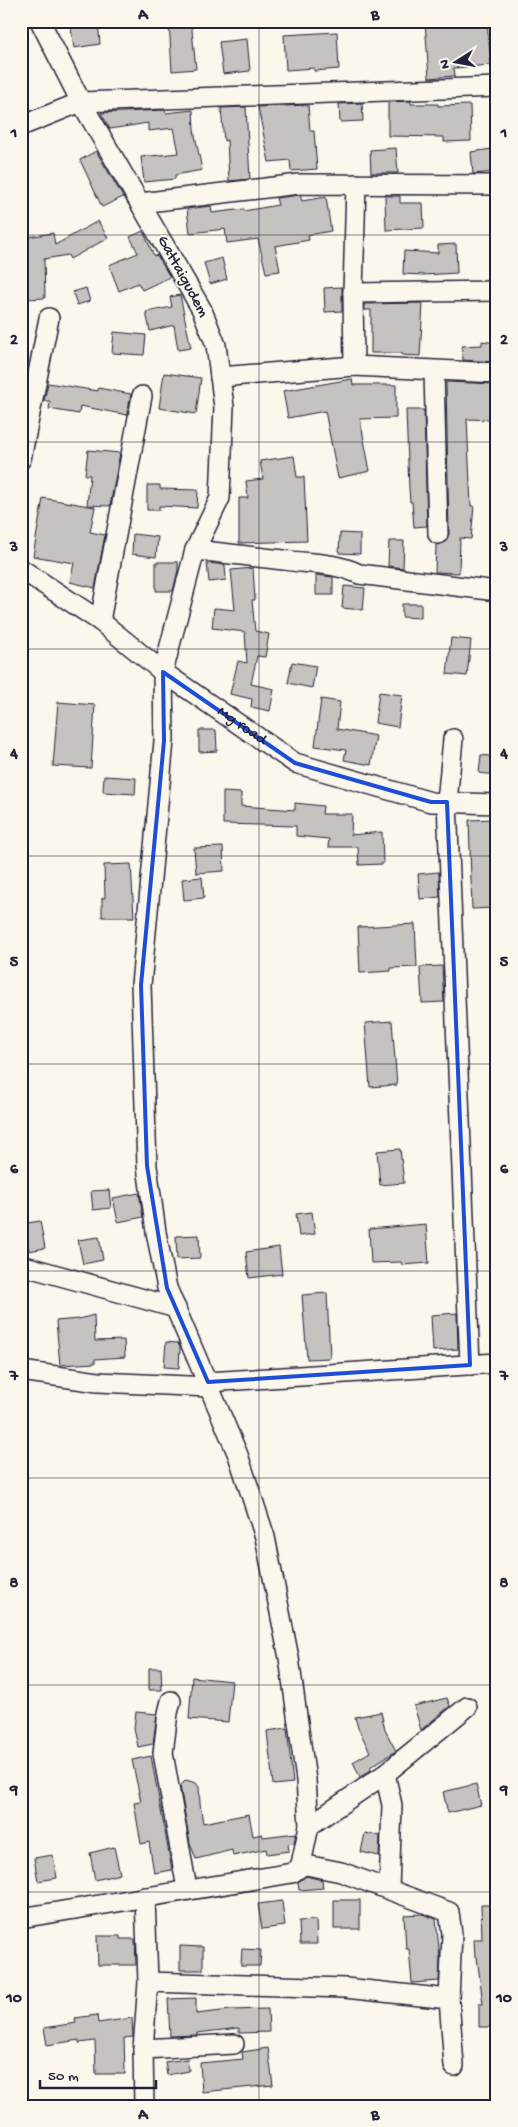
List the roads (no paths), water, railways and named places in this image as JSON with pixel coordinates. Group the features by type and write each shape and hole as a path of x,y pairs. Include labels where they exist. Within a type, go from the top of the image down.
{"street":[{"name":"Gattaigudem","path":"40,21 81,102 202,310 216,345 224,407 220,498 195,550 164,672 164,741 141,985 147,1166 156,1232 167,1288 238,1455 265,1537 288,1658 306,1780 309,1826 301,1864"},
{"path":"21,126 81,102 497,87"},
{"path":"140,203 299,184 497,185"},
{"path":"354,366 353,293 356,184"},
{"path":"353,293 497,291"},
{"path":"21,459 48,318"},
{"path":"220,376 354,366 497,374"},
{"path":"434,370 438,534"},
{"path":"100,621 142,396"},
{"path":"195,550 287,561 320,562 359,574 497,591"},
{"name":"Mg road","path":"21,569 100,621 164,672 295,763 431,802 497,804"},
{"path":"453,739 447,802 470,1365"},
{"path":"21,1265 176,1308"},
{"path":"21,1371 98,1382 208,1384 497,1363"},
{"path":"172,1701 168,1713 163,1753 187,1889"},
{"path":"309,1826 385,1774 467,1707"},
{"path":"385,1774 392,1805 389,1889"},
{"path":"21,1918 292,1873 301,1864 341,1872 449,1912 452,1934 449,1999 454,2066"},
{"path":"144,2106 143,2049 148,1982 145,1897"},
{"path":"148,1982 345,1988 449,1999"},
{"path":"143,2049 234,2044"}]}
